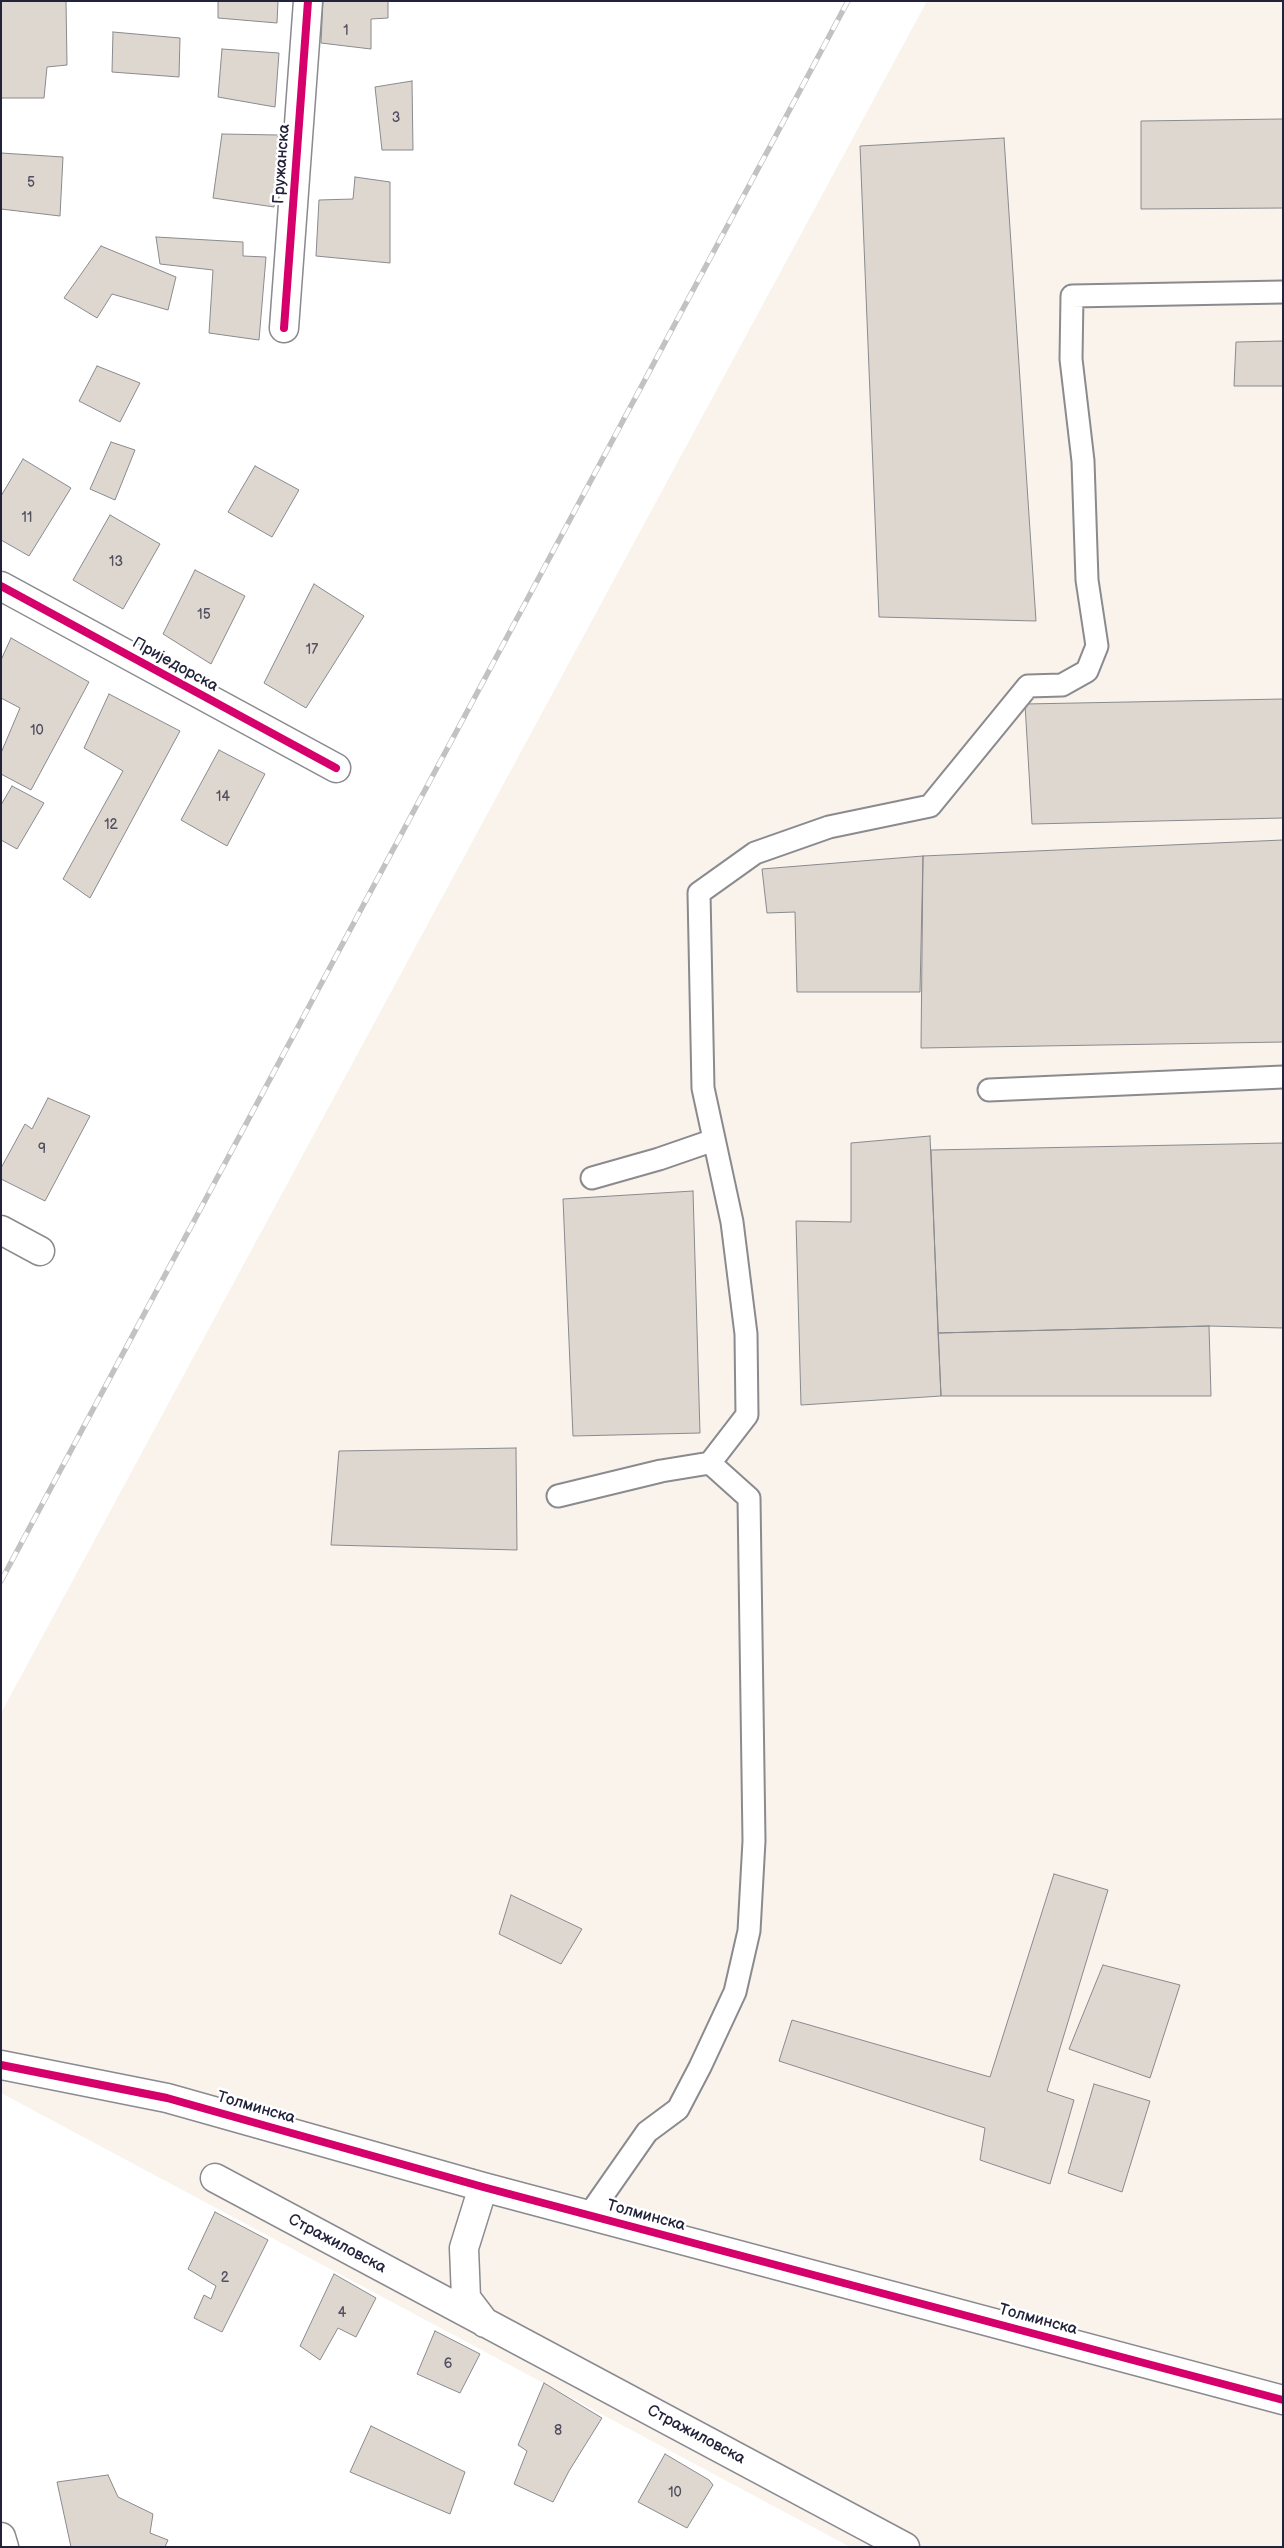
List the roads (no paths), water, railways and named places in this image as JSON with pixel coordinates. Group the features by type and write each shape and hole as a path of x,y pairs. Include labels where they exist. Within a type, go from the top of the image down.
{"street":[{"name":"Гружанска","path":"284,328 308,1"},
{"name":"Приједорска","path":"1,586 336,768"},
{"path":"1,1230 40,1251"},
{"name":"Толминска","path":"1,2065 167,2098 483,2187 1283,2400"},
{"name":"Стражиловска","path":"215,2178 905,2547"},
{"name":"Стражиловска","path":"483,2187 464,2248 466,2298 486,2324"},
{"path":"1,2537 4,2547"}],"lane":[{"path":"558,1496 661,1472 710,1463 747,1415 746,1334 732,1222 703,1088 699,893 755,853 829,827 930,806 1028,686 1062,685 1087,670 1097,646 1087,580 1083,461 1071,359 1072,296 1283,292"},
{"path":"989,1090 1253,1076 1283,1077"},
{"path":"592,1178 659,1159 714,1140"},
{"path":"589,2215 646,2132 678,2108 700,2067 734,1992 750,1931 754,1841 749,1498 710,1463"}],"railway":[{"path":"1,1581 848,1"}]}
